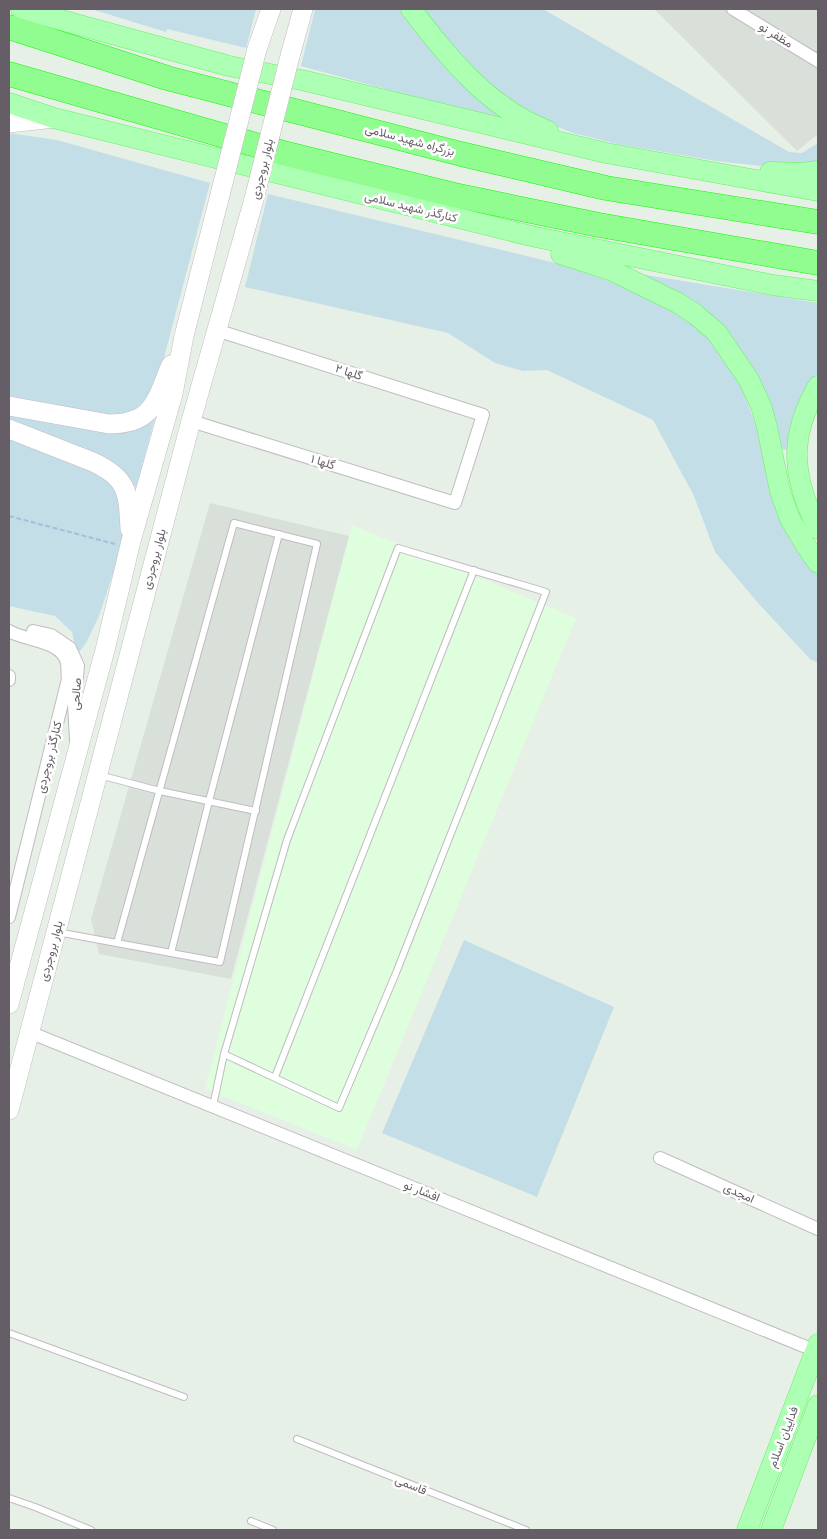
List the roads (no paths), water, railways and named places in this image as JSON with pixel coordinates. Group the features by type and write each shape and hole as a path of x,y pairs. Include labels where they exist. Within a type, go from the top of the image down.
{"highway":[{"name":"بزرگراه شهید سلامی","path":"9,27 167,78 462,154 606,188 818,222"},
{"path":"9,74 287,154 454,194 609,227 818,263"}],"main road":[{"path":"21,9 229,66 306,81 606,153 818,191"},
{"name":"بلوار بروجردی","path":"257,49 262,9"},
{"name":"بلوار بروجردی","path":"9,1004 105,650 127,544 173,394 184,336 257,49 272,9"},
{"name":"بلوار بروجردی","path":"9,1110 191,421 254,199 303,9"},
{"path":"411,9 472,82 508,110 533,125 606,153"},
{"name":"کنارگذر شهید سلامی","path":"9,103 54,118 531,236 774,285 818,291"},
{"path":"9,122 54,118"},
{"path":"701,171 802,173 818,171"},
{"path":"531,236 555,252 613,270 678,303 695,314 717,333 749,380 761,406 780,491 790,519 818,563"},
{"path":"9,406 109,424 124,424 137,420 147,414 154,404 184,336"},
{"path":"818,386 807,408 800,432 797,466 804,497 818,529"},
{"path":"9,429 93,462 115,475 124,485 128,497 127,544"},
{"name":"فداییان اسلام","path":"747,1530 817,1347"},
{"name":"فداییان اسلام","path":"771,1530 818,1405"}],"street":[{"name":"مظفر نو","path":"733,9 818,61"},
{"name":"گلها ۲","path":"216,330 483,415 455,503"},
{"name":"گلها ۱","path":"191,421 455,503"},
{"name":"صالحی","path":"9,625 51,635 70,648 78,666 74,704 77,748"},
{"name":"کنارگذر بروجردی","path":"9,631 14,635 44,642 58,650 67,661 68,679 9,917"},
{"name":"افشار نو","path":"29,1032 817,1347"},
{"name":"امجدی","path":"660,1158 818,1229"}],"lane":[{"path":"56,932 220,962 317,544 234,524 118,943"},
{"path":"171,953 279,534"},
{"path":"213,1106 224,1054 287,840 398,548 546,592 396,973 340,1108 224,1054"},
{"path":"275,1077 474,570"},
{"path":"97,774 160,791 256,811"},
{"path":"9,1333 184,1398"},
{"name":"قاسمی","path":"297,1439 526,1530"},
{"path":"9,1498 91,1530"},
{"path":"252,1522 273,1530"}]}
